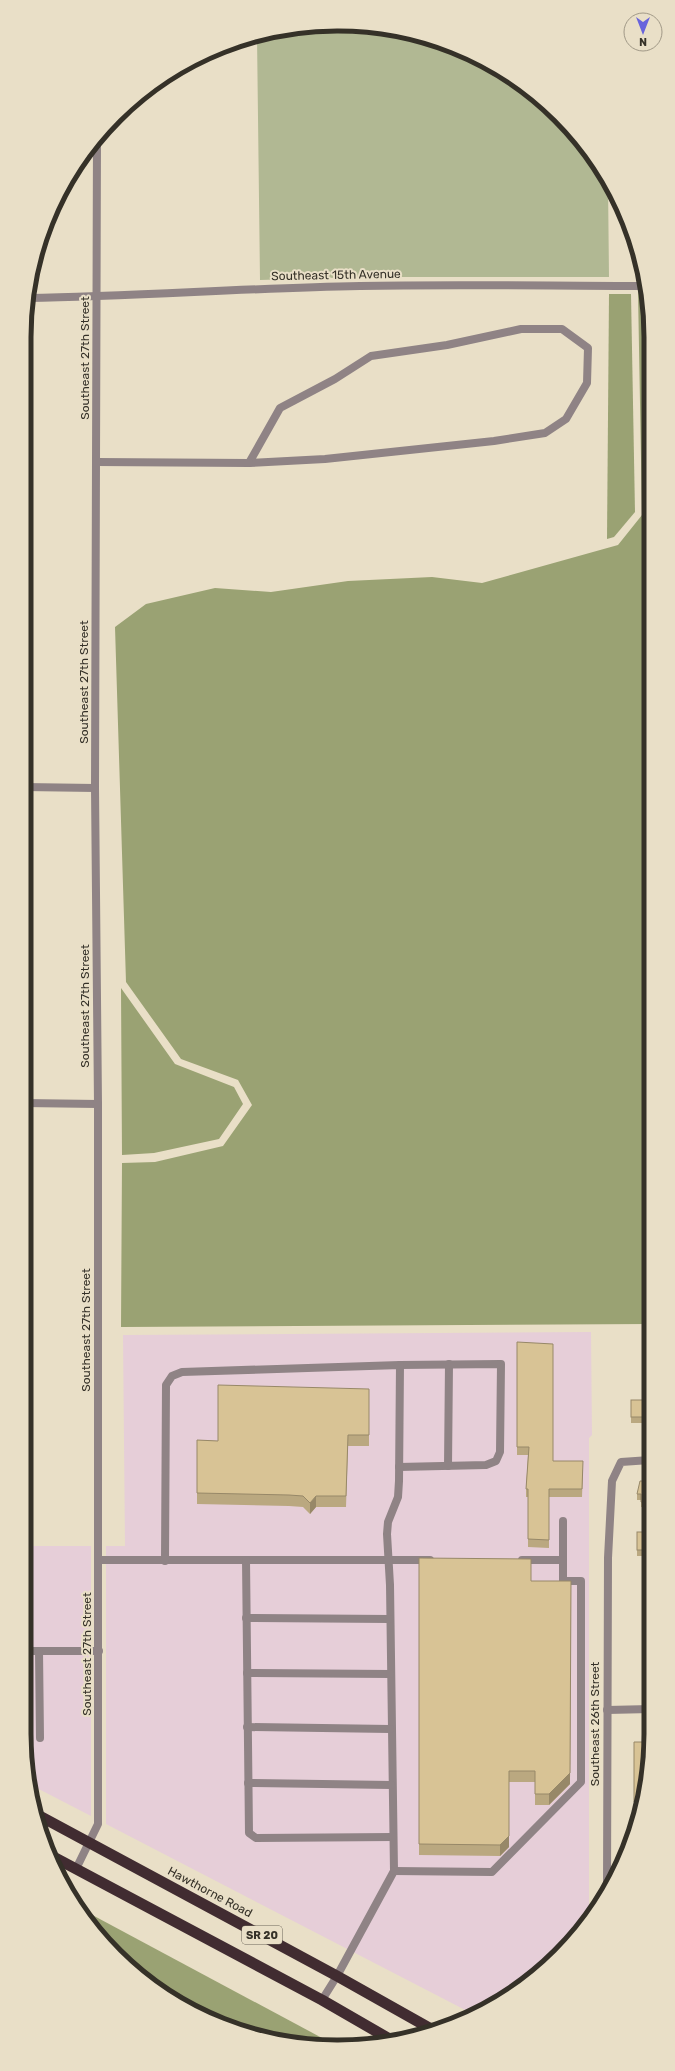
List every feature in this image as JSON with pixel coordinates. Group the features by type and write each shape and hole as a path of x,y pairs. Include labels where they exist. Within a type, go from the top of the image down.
{"highway":[{"name":"Hawthorne Road","path":"42,1817 337,1976 427,2027"},
{"name":"SR 20","path":"58,1859 322,2000 384,2036"}],"street":[{"name":"Southeast 27th Street","path":"76,1868 98,1824 98,1104 95,788 97,147"},
{"name":"Southeast 15th Avenue","path":"34,298 97,297 193,290 360,286 639,286"},
{"path":"97,462 249,463 325,459 494,441 545,433 566,420 587,383 588,348 562,329 521,329 447,345 371,356 335,379 280,408 249,463"},
{"path":"31,787 95,788"},
{"path":"31,1103 98,1104"},
{"path":"448,1364 448,1466"},
{"path":"165,1561 166,1385 172,1376 182,1372 400,1365 501,1364 500,1452 496,1462 486,1465 399,1467"},
{"path":"322,2000 337,1976 394,1871 390,1729 388,1522 398,1497 400,1365"},
{"name":"Southeast 26th Street","path":"607,1879 608,1558 612,1481 621,1462 644,1460"},
{"path":"394,1871 492,1872 581,1782 582,1582 563,1582 563,1521"},
{"path":"98,1560 439,1560"},
{"path":"246,1560 249,1834 256,1838 393,1837"},
{"path":"516,1560 563,1560"},
{"path":"246,1618 390,1619"},
{"path":"31,1651 99,1651"},
{"path":"39,1651 40,1738"},
{"path":"247,1673 390,1674"},
{"path":"607,1710 644,1709"},
{"path":"248,1727 390,1729"},
{"path":"248,1783 391,1785"}],"shaded area":[{"path":"591,1332 592,1435 589,1438 589,1908 568,1936 540,1964 524,1977 491,1999 467,2011 106,1824 106,1546 125,1546 123,1335"},
{"path":"31,1546 91,1546 91,1816 36,1788 31,1734"}],"green space":[{"path":"317,32 358,32 417,41 455,54 491,72 524,94 540,107 568,135 581,151 608,194 609,277 360,277 260,280 258,41"},
{"path":"638,292 640,292 641,297 644,338 644,1324 121,1327 122,1163 155,1162 223,1146 252,1105 238,1080 181,1059 126,982 115,627 146,604 215,588 271,592 348,581 432,577 482,583 618,545 642,515"},
{"path":"609,294 631,294 635,512 614,537 607,539"},
{"path":"121,988 175,1064 234,1087 243,1104 219,1139 154,1153 122,1155"},
{"path":"90,1913 325,2039 297,2037 258,2030 220,2017 184,1999 151,1977 135,1964 107,1936"}],"building":[{"path":"517,1342 553,1344 553,1461 583,1461 582,1489 549,1489 549,1540 528,1539 528,1489 526,1489 529,1447 517,1447"},
{"path":"218,1385 369,1389 369,1435 348,1435 346,1496 316,1496 310,1503 303,1496 197,1493 197,1440 218,1441"},
{"path":"631,1400 644,1400 644,1417 631,1417"},
{"path":"640,1481 644,1481 644,1502 641,1502 641,1494 637,1494"},
{"path":"637,1532 644,1532 644,1550 637,1550"},
{"path":"419,1558 531,1559 531,1581 571,1581 570,1773 549,1794 535,1794 535,1771 509,1771 509,1836 500,1845 419,1844"},
{"path":"634,1742 644,1742 638,1793 636,1802 634,1802"}]}
